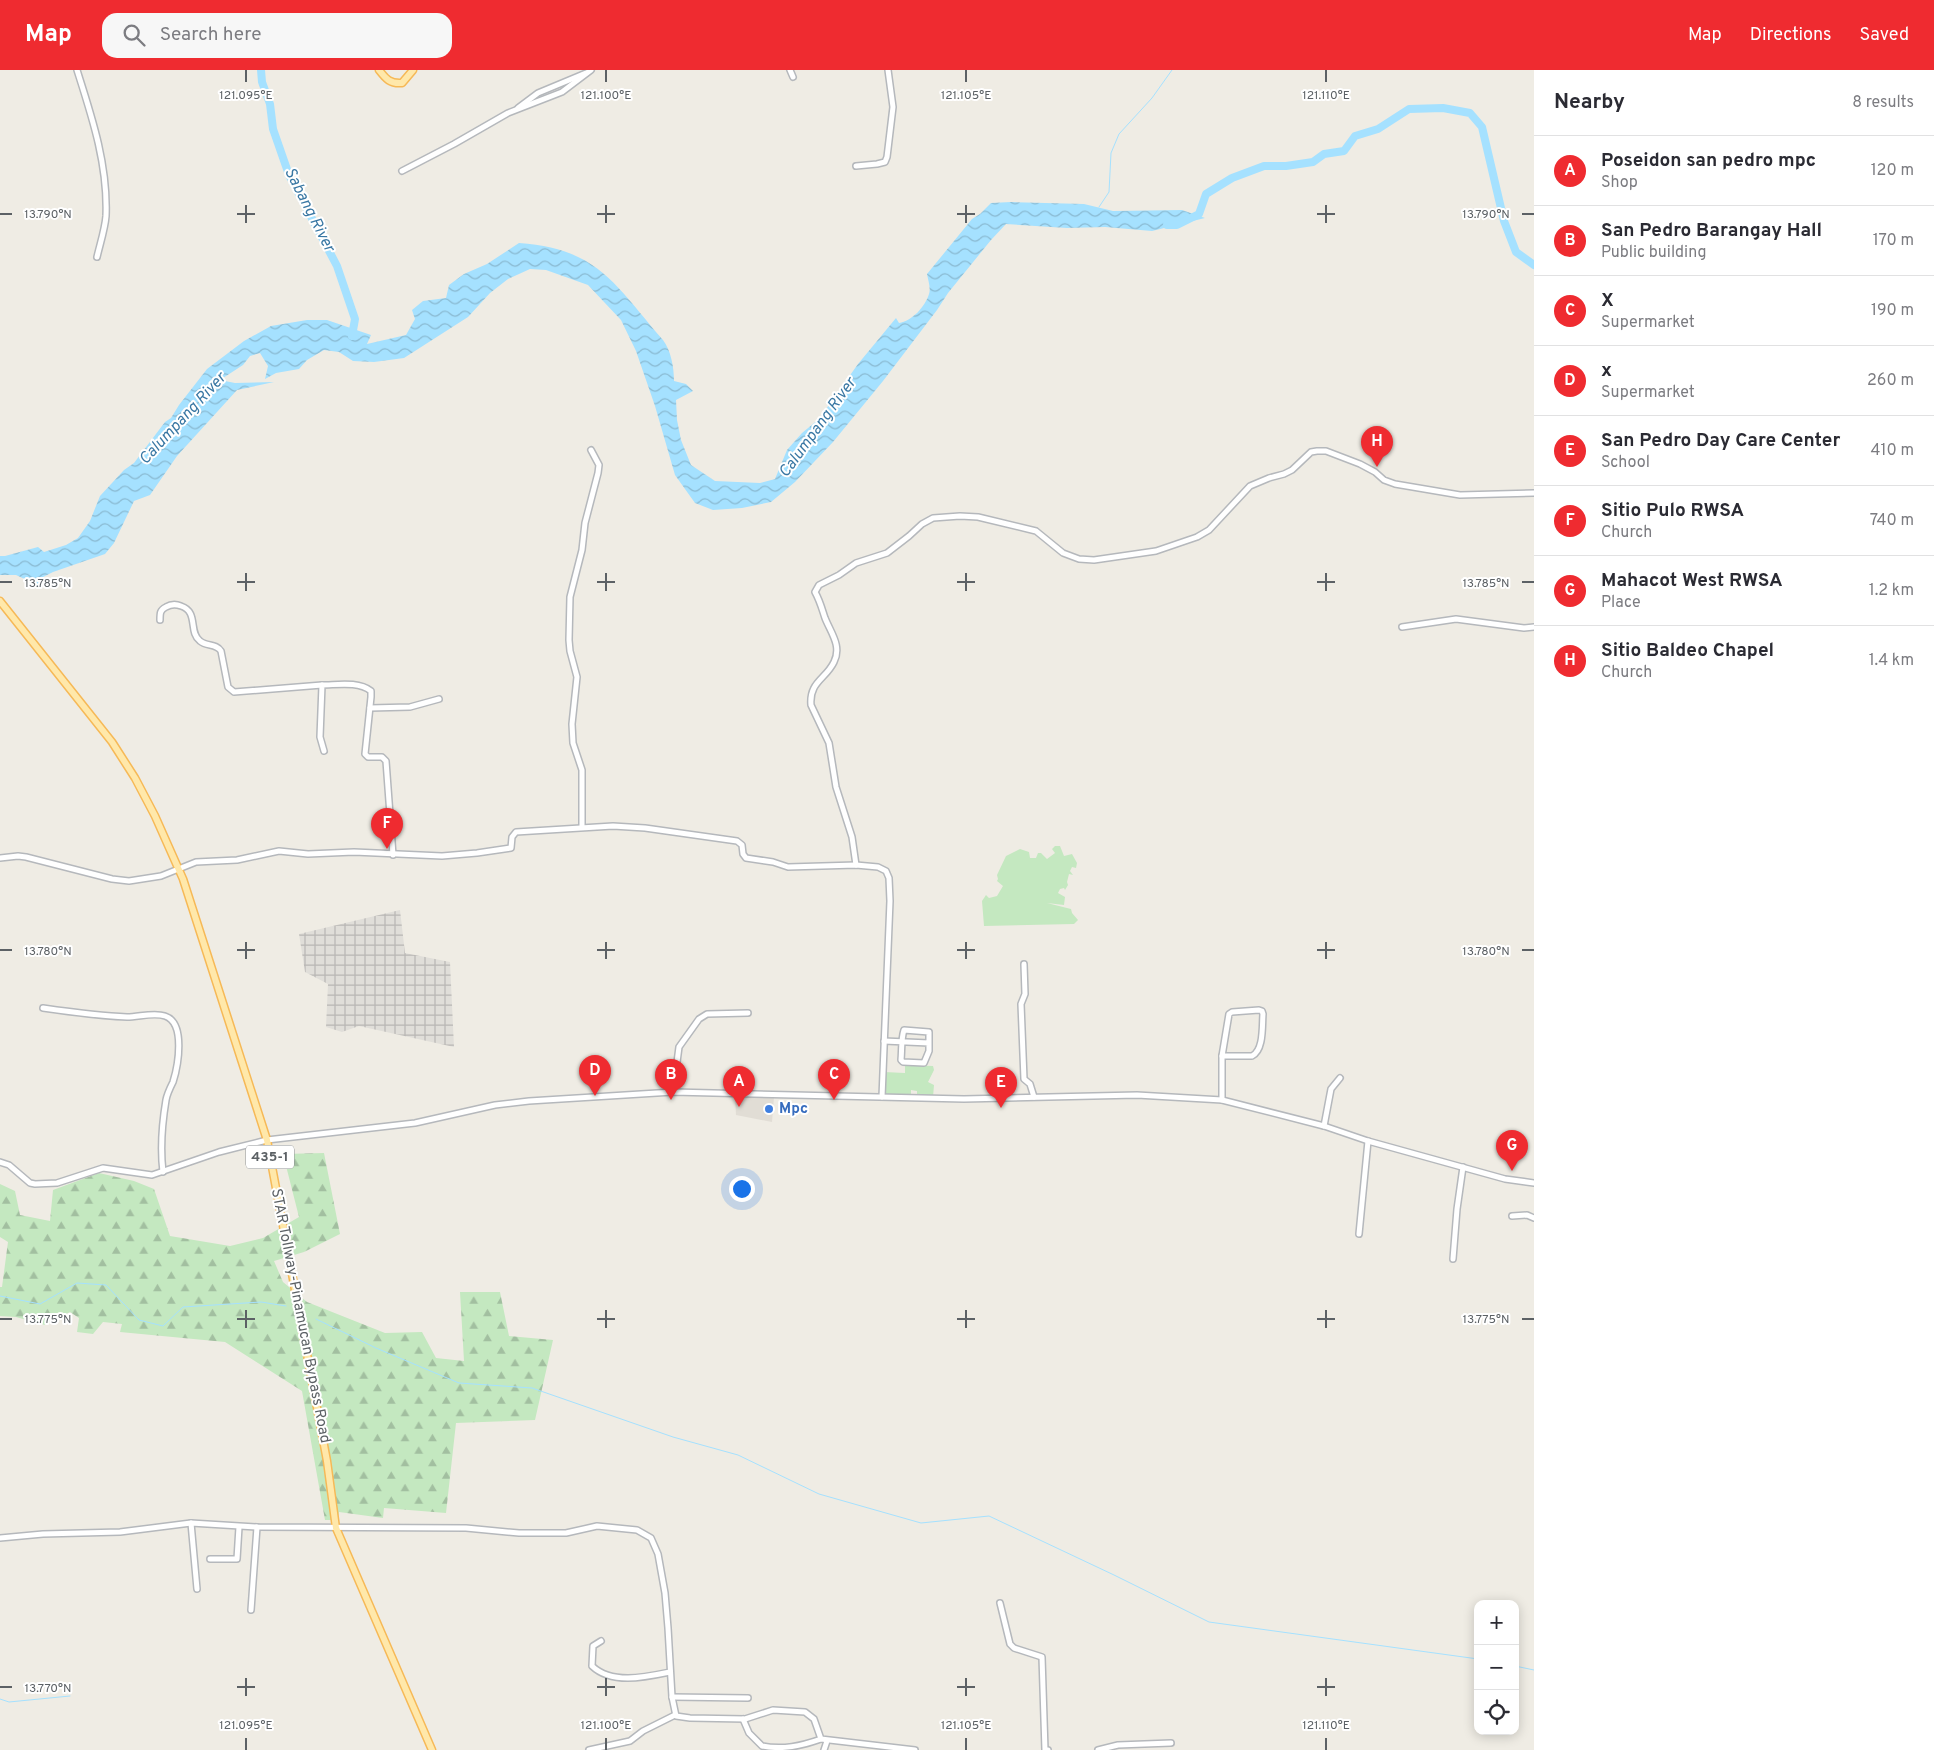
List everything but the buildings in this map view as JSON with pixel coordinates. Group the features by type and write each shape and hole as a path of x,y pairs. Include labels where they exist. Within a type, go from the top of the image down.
{"main road":[{"path":"379,70 385,79 394,83 402,83 413,70"},
{"name":"STAR Tollway-Pinamucan Bypass Road","path":"0,600 112,742 135,778 179,869 224,1004 266,1140 327,1461 336,1528 432,1750"}],"street":[{"path":"76,70 97,132 104,174 106,217 97,257"},
{"path":"790,70 793,76"},
{"path":"856,166 885,162 887,158 893,107 888,70"},
{"path":"402,171 514,111 562,92 591,71"},
{"path":"582,827 582,770 573,743 572,724 577,677 569,640 570,597 582,550 585,523 598,473 599,465 591,450"},
{"path":"856,865 852,838 836,787 829,743 811,705 810,698 814,686 834,663 837,653 836,643 816,588 819,584 839,576 856,563 887,553 922,524 933,518 960,516 978,517 1014,525 1036,531 1064,553 1079,559 1094,560 1156,551 1197,537 1209,530 1250,486 1292,470 1310,452 1317,451 1326,451 1360,464 1376,472 1384,480 1395,484 1460,495 1534,493"},
{"path":"160,620 163,608 170,604 177,604 189,609 197,637 200,641 219,647 221,650 228,687 234,692 344,684 367,688 371,697 365,754 368,757 382,757 386,761 393,855"},
{"path":"1402,627 1456,619 1524,628 1534,627"},
{"path":"322,685 320,737 324,751"},
{"path":"370,708 410,708 439,699"},
{"path":"0,858 26,857 112,879 129,881 161,876 204,861 237,860 278,851 308,854 354,852 393,855 448,855 509,849 512,846 512,836 516,832 613,826 645,828 737,841 742,845 743,854 746,858 773,862 788,867 856,865 878,867 886,871 889,878 890,901 882,1097"},
{"path":"1024,964 1025,994 1021,1004 1024,1080 1030,1084 1034,1097"},
{"path":"43,1008 127,1017 157,1014 166,1016 174,1023 178,1029 180,1040 174,1077 166,1101 160,1153 163,1172"},
{"path":"1222,1056 1252,1056 1256,1054 1259,1048 1262,1011 1232,1012 1229,1014 1222,1056 1222,1100"},
{"path":"672,1092 679,1047 699,1019 707,1014 748,1013"},
{"path":"904,1030 929,1032 929,1044 924,1063 903,1062 901,1060 904,1030"},
{"path":"884,1041 929,1044"},
{"path":"1324,1126 1331,1088 1340,1078"},
{"path":"0,1162 9,1166 30,1183 35,1184 57,1183 102,1168 146,1175 163,1172 219,1152 266,1140 409,1124 495,1105 672,1092 964,1099 1138,1095 1222,1100 1324,1126 1368,1141 1505,1179 1534,1183"},
{"path":"1359,1234 1368,1141"},
{"path":"1453,1259 1457,1208 1463,1167"},
{"path":"1512,1216 1527,1214 1534,1218"},
{"path":"191,1523 197,1589"},
{"path":"0,1538 43,1534 125,1531 191,1523 239,1527 466,1528 519,1533 560,1533 597,1526 630,1528 643,1532 653,1541 658,1554 668,1628 674,1715"},
{"path":"210,1559 237,1559 239,1527"},
{"path":"251,1610 257,1527"},
{"path":"1000,1603 1010,1644 1014,1648 1042,1657 1046,1750 1041,1750"},
{"path":"600,1641 593,1646 592,1666 600,1673 622,1678 633,1678 670,1672"},
{"path":"672,1697 748,1698"},
{"path":"589,1750 630,1741 643,1731 674,1715 690,1718 742,1719 773,1710 806,1712 814,1719 821,1739"},
{"path":"742,1719 749,1733 762,1746 786,1748 821,1739 915,1750"},
{"path":"824,1750 827,1741"},
{"path":"1098,1750 1118,1744 1171,1743"}],"shaded area":[{"path":"400,910 405,953 450,962 454,1047 359,1026 342,1032 326,1027 328,984 305,972 299,934"},
{"path":"735,1096 774,1097 772,1122 736,1115"}],"green space":[{"path":"1055,846 1060,846 1064,856 1072,854 1077,863 1076,868 1072,867 1070,871 1073,875 1069,874 1068,885 1065,890 1064,888 1060,889 1058,893 1065,897 1064,905 1047,903 1071,909 1078,920 1074,924 984,926 982,901 986,895 989,898 997,896 1003,886 997,881 997,875 1006,856 1020,849 1029,852 1030,858 1036,858 1038,853 1041,853 1047,859 1055,853 1052,849"},
{"path":"905,1065 933,1066 934,1070 928,1082 934,1085 933,1097 917,1096 917,1091 911,1090 911,1096 883,1095 884,1072 905,1073"},
{"path":"324,1153 340,1234 304,1252 274,1261 283,1282 307,1302 385,1333 422,1332 436,1358 464,1361 460,1292 500,1292 509,1336 553,1340 535,1420 456,1423 446,1513 384,1508 383,1518 339,1512 338,1520 325,1520 302,1391 225,1342 120,1332 122,1324 103,1322 93,1334 77,1332 79,1318 70,1312 45,1325 16,1317 0,1316 0,1287 2,1287 8,1242 0,1237 0,1184 15,1191 20,1215 50,1221 53,1190 99,1173 134,1181 154,1189 170,1236 230,1246 263,1238 299,1217 283,1154"}],"water":[{"path":"991,203 1084,204 1113,211 1182,210 1205,218 1152,231 1105,227 1067,228 1006,224 948,293 883,381 833,442 795,482 771,502 742,508 713,510 695,503 675,475 655,406 636,351 621,320 588,285 546,270 530,269 508,279 490,293 468,317 404,358 374,362 353,361 339,352 324,350 307,360 299,369 276,373 265,379 268,366 260,353 250,356 243,365 220,380 235,383 274,382 237,390 177,456 150,495 134,501 114,543 105,554 53,572 41,578 43,585 28,588 29,581 16,575 0,575 0,556 38,547 44,552 66,545 78,538 90,521 100,496 124,470 134,463 165,422 171,418 207,369 244,341 271,326 307,320 327,320 371,335 367,344 406,335 415,319 412,310 423,301 446,298 449,285 464,274 487,264 519,243 546,246 587,262 618,287 663,340 671,359 674,381 686,384 693,391 676,400 681,440 691,465 715,481 760,483 775,479 787,450 802,433 819,419 858,364 896,318 899,323 904,322 921,308 930,292 927,274 972,219"}],"waterway":[{"name":"Sabang River","path":"261,70 262,82 270,104 273,129 289,175 337,266 355,319 352,336"},
{"path":"1099,207 1109,192 1111,153 1119,134 1152,98 1172,70"},
{"name":"Calumpang River","path":"1167,225 1177,225 1199,214 1206,194 1232,178 1264,166 1286,166 1313,162 1324,154 1344,151 1355,136 1378,129 1409,109 1443,108 1470,113 1482,127 1504,221 1516,252 1534,265"},
{"path":"0,1296 40,1304 77,1283 106,1285 139,1320 163,1326 183,1307 261,1302 286,1306"},
{"path":"316,1319 376,1348 459,1383 532,1388 673,1437 738,1455 819,1494 921,1523 989,1516 1209,1622 1474,1658"},
{"path":"1519,1667 1534,1670"},
{"path":"0,1699 9,1702 70,1696"}],"place":[{"name":"Sitio Baldeo Chapel","path":"1377,467"},
{"name":"Sitio Pulo RWSA","path":"387,849"},
{"name":"x","path":"595,1096"},
{"name":"San Pedro Barangay Hall","path":"671,1100"},
{"name":"X","path":"834,1100"},
{"name":"Poseidon san pedro mpc","path":"739,1107"},
{"name":"San Pedro Day Care Center","path":"1001,1108"},
{"name":"Mpc","path":"769,1109"},
{"name":"Mahacot West RWSA","path":"1512,1171"}]}
